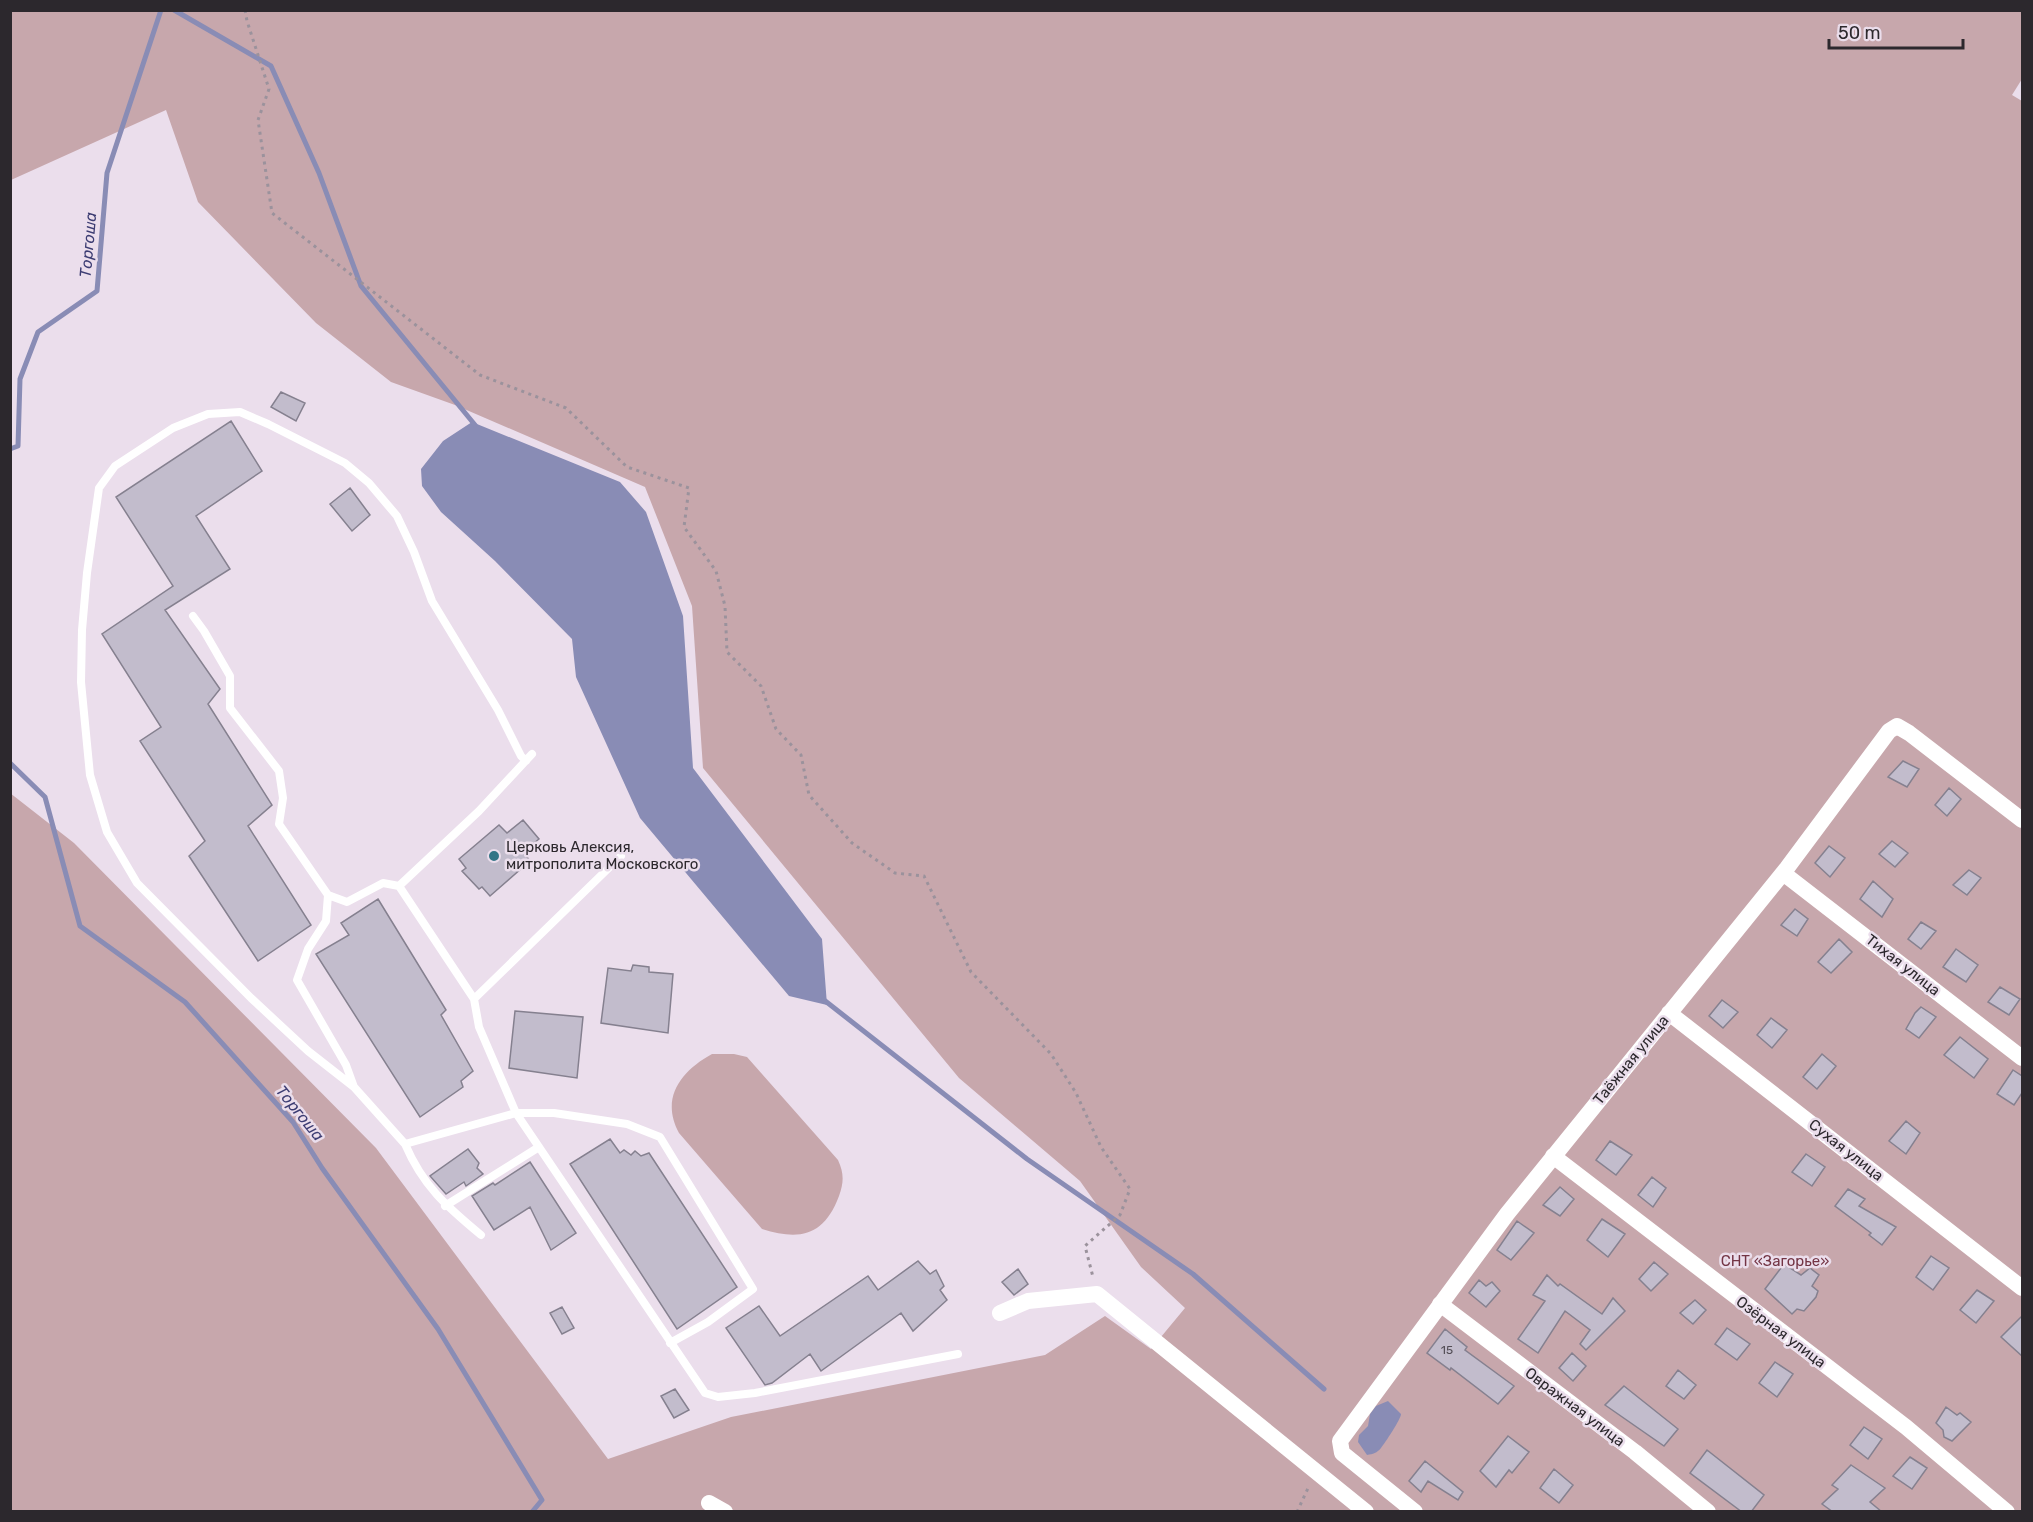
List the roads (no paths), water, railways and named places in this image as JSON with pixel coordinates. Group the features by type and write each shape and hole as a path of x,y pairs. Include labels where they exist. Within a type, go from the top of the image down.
{"street":[{"name":"Таёжная улица","path":"1415,1512 1342,1453 1340,1441 1506,1214 1783,873 1889,731 1897,726 1908,733 2022,820"},
{"name":"Тихая улица","path":"1783,873 2022,1058"},
{"name":"Сухая улица","path":"1669,1013 2022,1288"},
{"name":"Озёрная улица","path":"1553,1156 1906,1427 2007,1512"},
{"path":"1000,1314 1028,1301 1097,1293 1366,1512"},
{"name":"Овражная улица","path":"1440,1304 1635,1452 1708,1512"},
{"path":"705,1507 725,1512"}],"lane":[{"path":"399,886 479,811 529,757 521,756 498,710 432,601 414,552 397,516 369,483 345,463 240,412 208,414 172,428 115,466 99,488 87,573 82,630 81,682 90,775 107,832 137,883 308,1052 354,1087 405,1144 415,1166 445,1206 481,1235"},
{"path":"192,616 204,631 230,676 230,708 279,771 284,798 279,824 295,850 328,895 347,902 383,883 399,886 474,999 478,1027 516,1113 705,1394 718,1397 755,1393 958,1354"},
{"path":"474,999 621,856"},
{"path":"328,895 326,921 308,949 297,980 346,1065 354,1087"},
{"path":"405,1144 516,1113 554,1113 627,1125 660,1137 753,1289 708,1322 670,1342"},
{"path":"445,1206 539,1147"}],"water":[{"path":"472,422 620,482 646,512 683,616 693,768 822,939 827,1005 789,996 640,818 576,677 572,639 495,561 441,512 422,486 421,469 443,441"},
{"path":"1388,1401 1401,1414 1400,1417 1381,1448 1367,1455 1358,1442 1359,1435 1368,1426 1370,1414 1376,1406"}],"waterway":[{"name":"Торгоша","path":"10,449 18,446 20,379 38,332 97,291 107,173 161,10"},
{"path":"174,10 271,66 319,173 361,286 475,425"},
{"name":"Торгоша","path":"10,763 45,797 80,926 185,1002 293,1122 322,1168 438,1329 542,1500 532,1512"},
{"path":"824,1000 1027,1159 1193,1274 1324,1389"}],"place":[{"name":"Церковь Алексия, митрополита Московского","path":"494,856"}],"park label":[{"name":"СНТ «Загорье»","path":"1775,1261"}]}
